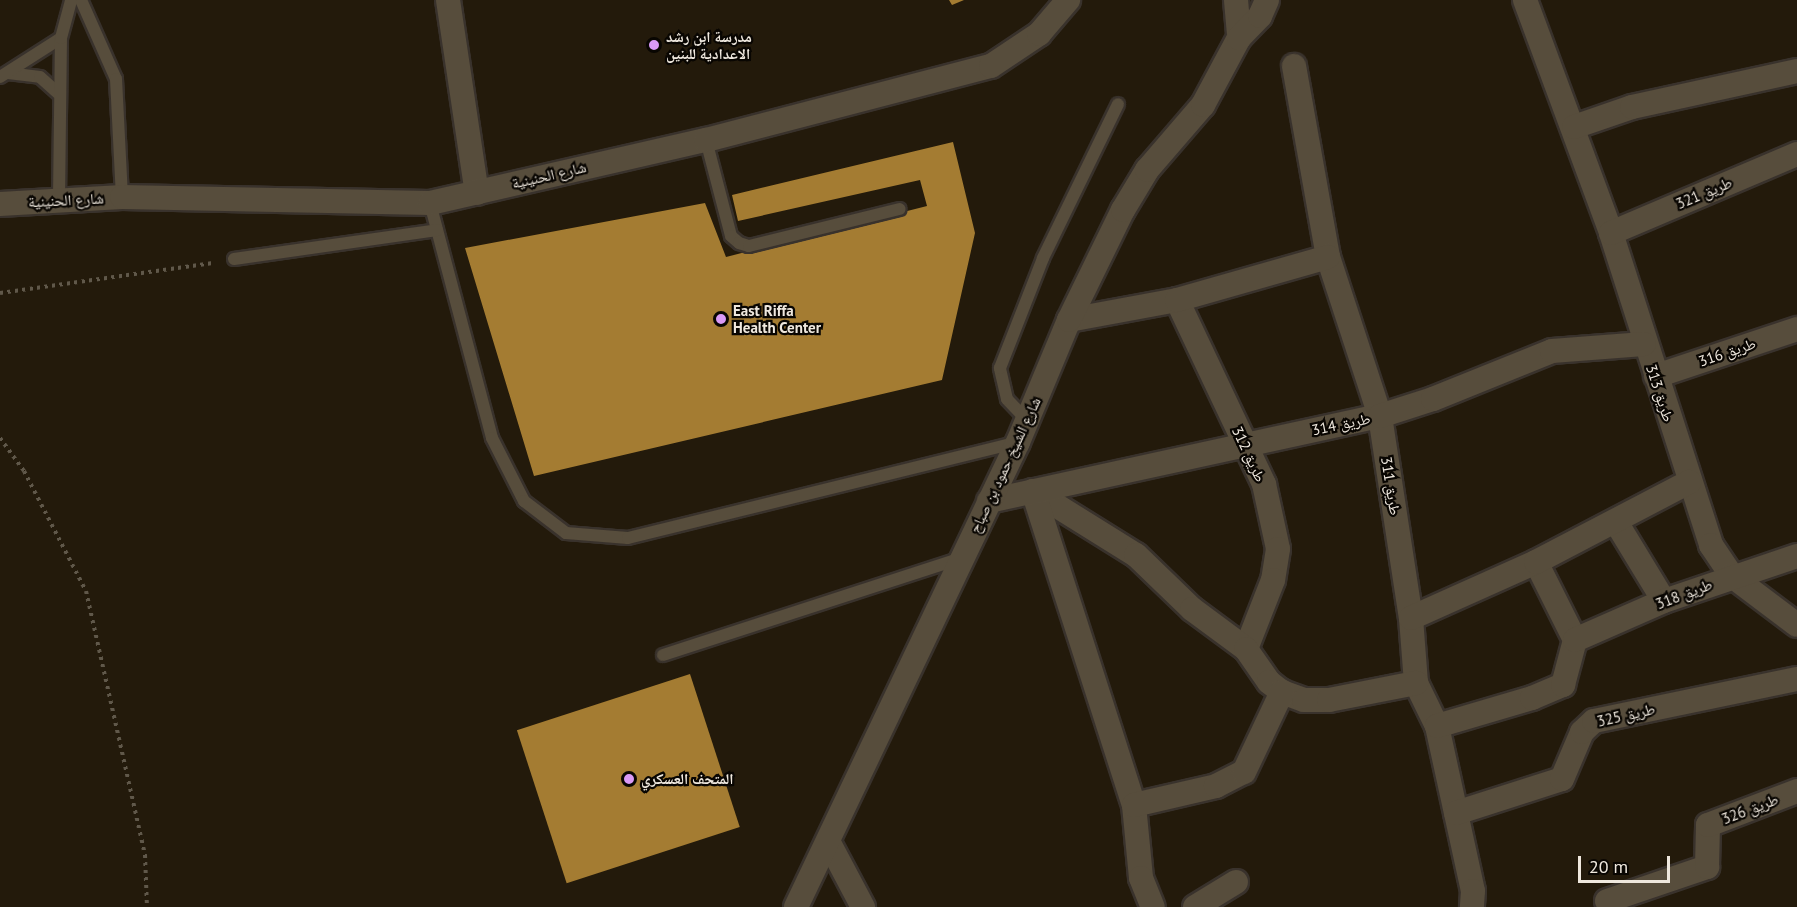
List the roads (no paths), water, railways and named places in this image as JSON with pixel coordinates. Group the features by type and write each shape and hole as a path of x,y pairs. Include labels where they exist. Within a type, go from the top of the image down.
{"street":[{"path":"448,0 477,193"},
{"path":"1236,0 1239,38"},
{"name":"شارع الشيخ حمود بن صباح","path":"796,907 1018,442 1069,320 1147,170 1203,105 1239,38 1260,16 1267,0"},
{"name":"طريق 313","path":"1525,0 1574,127 1611,233 1644,344 1711,545 1732,576 1797,625"},
{"name":"شارع الحنينية","path":"0,204 122,197 430,203 706,140 991,66 1039,34 1066,1"},
{"name":"طريق 311","path":"1294,66 1328,257 1380,416 1411,618 1416,683 1437,726 1473,891 1472,907"},
{"path":"1574,127 1632,106 1797,72"},
{"name":"طريق 321","path":"1611,233 1797,154"},
{"path":"1069,320 1177,300 1328,257"},
{"name":"طريق 312","path":"1177,300 1264,484 1279,563 1246,649"},
{"name":"طريق 316","path":"1656,376 1797,328"},
{"name":"طريق 314","path":"989,501 1380,416 1433,399 1552,351 1644,344"},
{"path":"1411,618 1536,562 1689,482"},
{"path":"1034,491 1136,555 1191,609 1246,649 1269,682 1282,692 1304,699 1329,700 1416,683"},
{"path":"1034,491 1134,805 1141,878 1153,907"},
{"path":"1616,522 1664,601"},
{"name":"طريق 318","path":"1575,640 1664,601 1732,576 1797,556"},
{"path":"1437,726 1532,699 1563,685 1575,640 1536,562"},
{"name":"طريق 325","path":"1456,813 1562,779 1582,732 1594,721 1797,679"},
{"path":"1134,805 1216,786 1244,772 1282,692"},
{"name":"طريق 326","path":"1607,901 1707,867 1708,825 1797,791"},
{"path":"828,841 863,907"},
{"path":"1195,907 1236,882"}],"lane":[{"path":"59,199 57,93 61,38 71,0"},
{"path":"81,0 116,79 122,197"},
{"path":"4,75 61,38"},
{"path":"4,75 40,77 57,93"},
{"path":"1028,420 1007,399 1000,368 1043,258 1118,104"},
{"path":"706,140 731,236 739,243 748,246 900,209"},
{"path":"430,203 492,438 524,501 566,532 628,538 1018,442"},
{"path":"234,259 437,230"},
{"path":"663,655 962,558"}],"place":[{"name":"مدرسة ابن رشد الاعدادية للبنين","path":"654,45"},
{"name":"East Riffa Health Center","path":"721,319"},
{"name":"المتحف العسكري","path":"629,779"}]}
